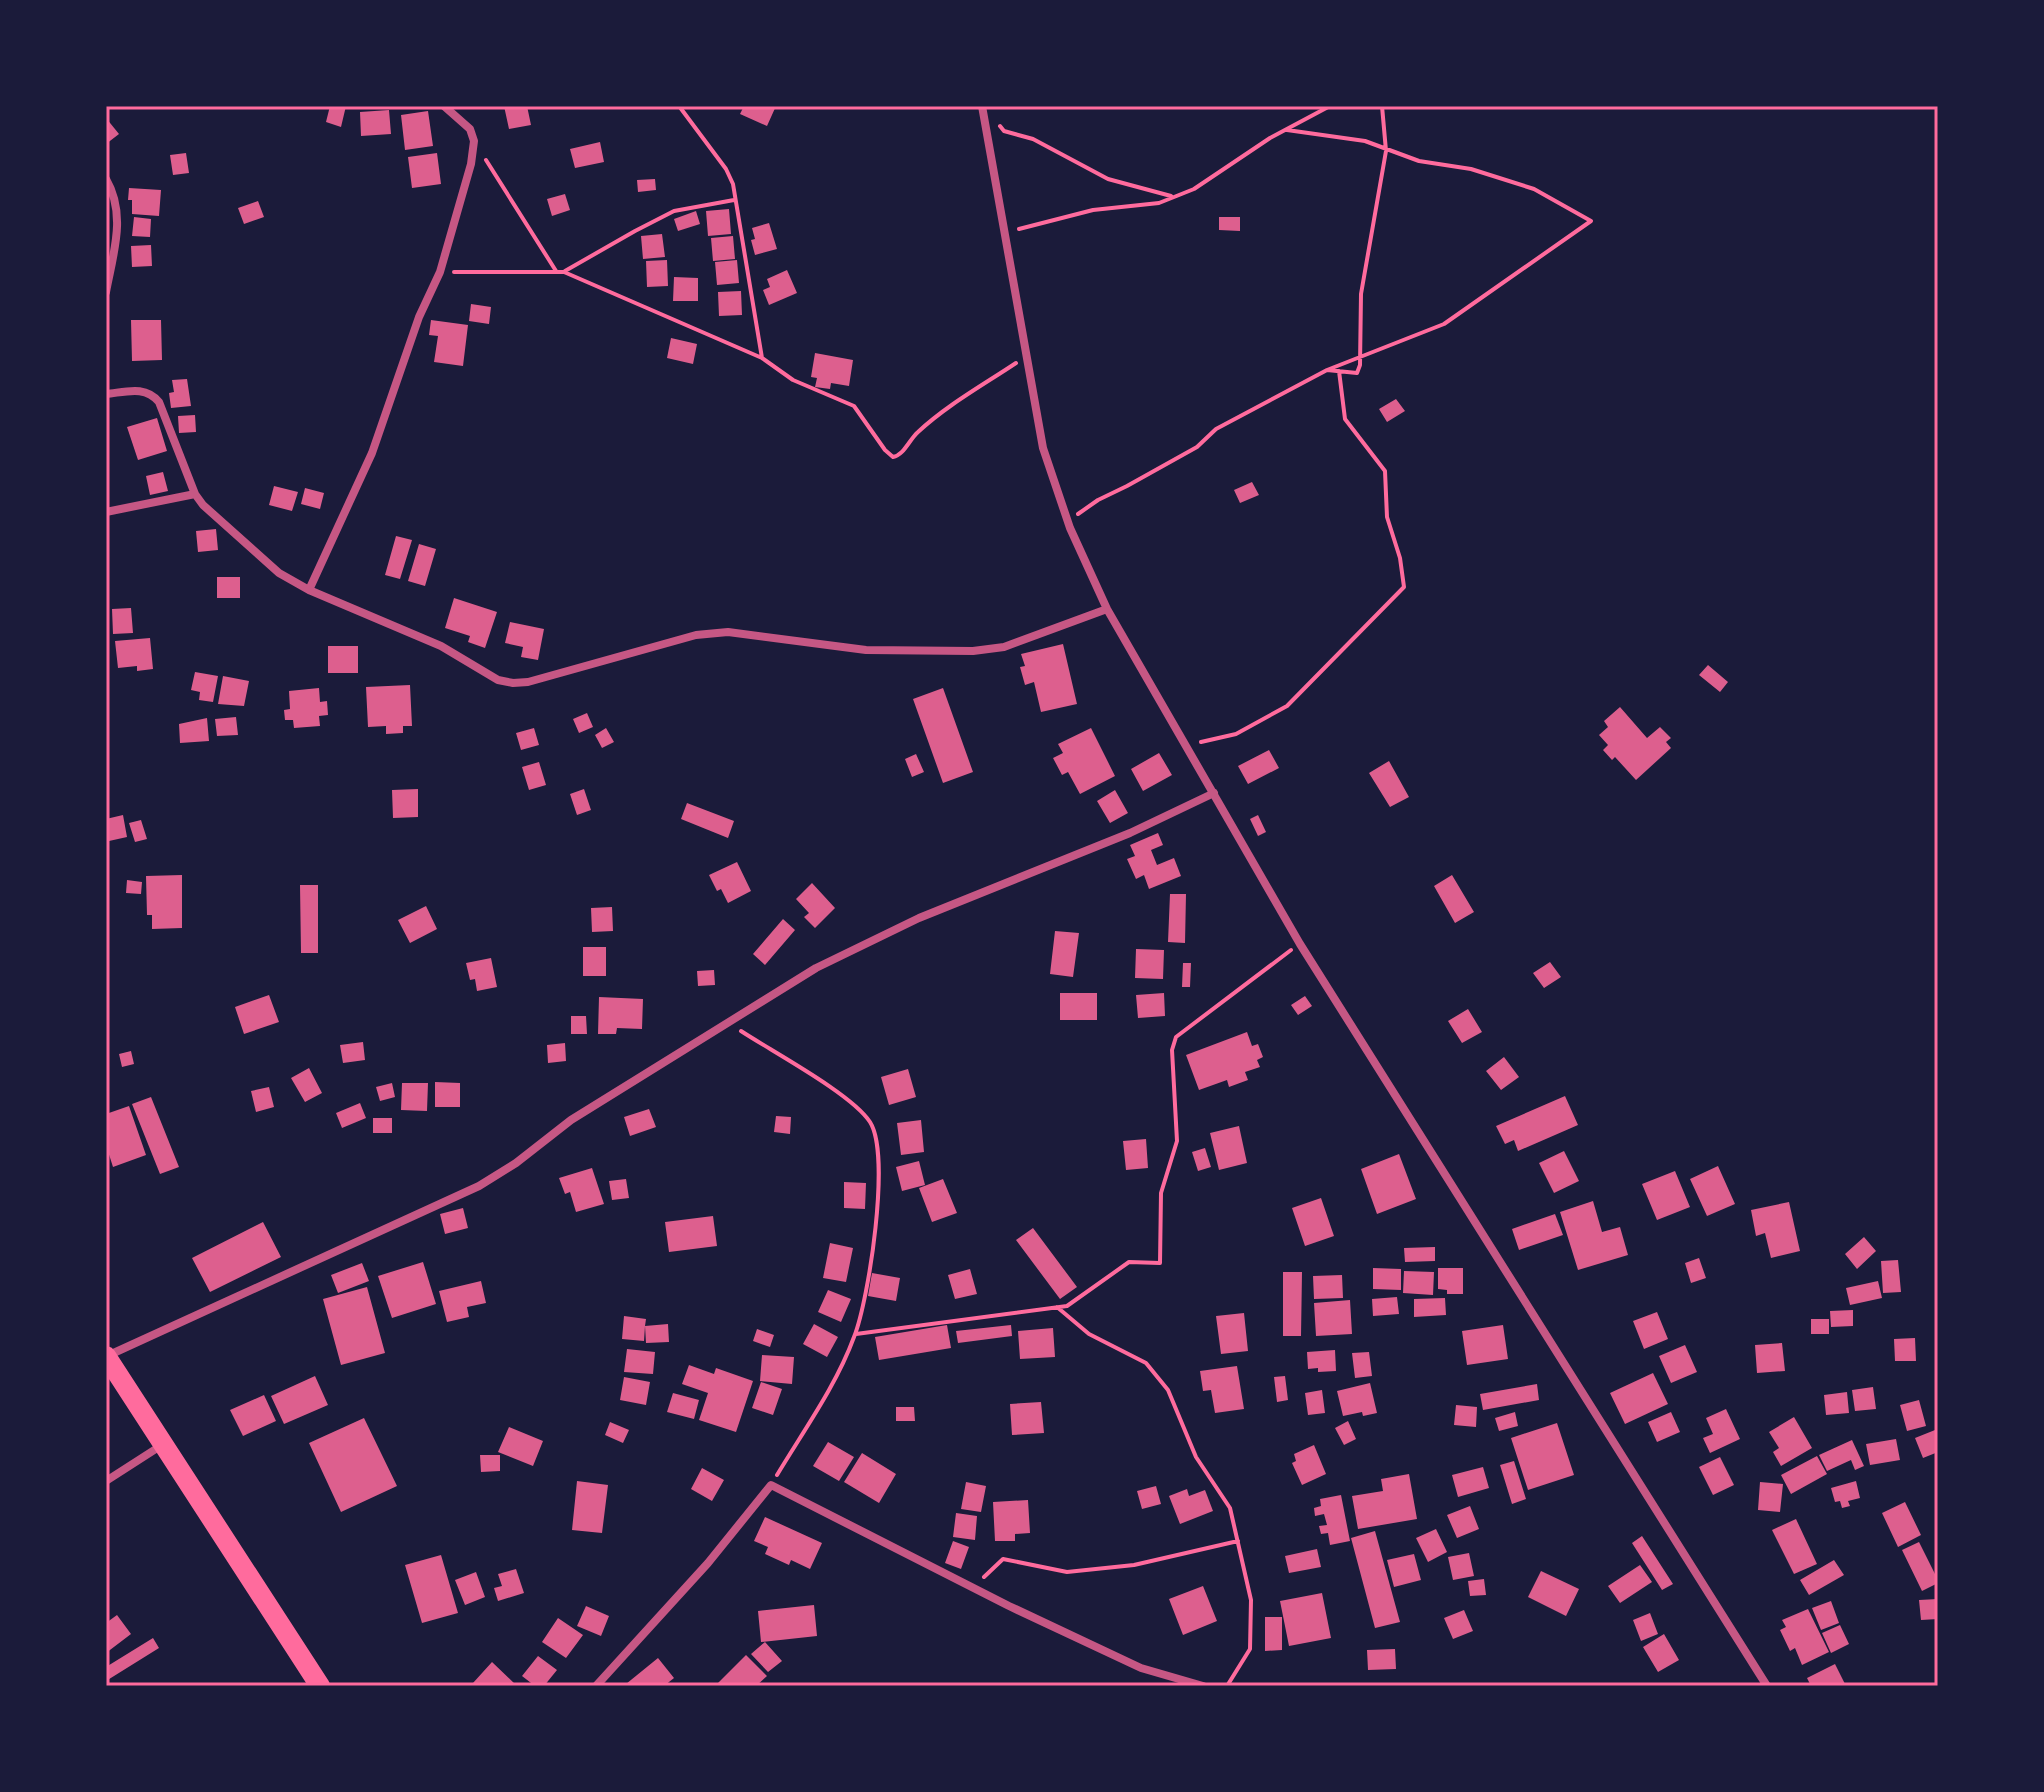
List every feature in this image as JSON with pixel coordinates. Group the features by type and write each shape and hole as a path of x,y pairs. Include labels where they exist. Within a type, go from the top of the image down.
{"highway":[{"path":"106,1356 320,1686"}],"street":[{"path":"309,590 372,453 419,317 440,272 471,164 474,141 470,129 444,106"},
{"path":"982,106 1043,448 1068,521 1107,609 1300,944 1767,1686"},
{"path":"106,179 114,193 119,216 106,292"},
{"path":"106,394 151,393 159,402 195,494 203,505 279,573 309,590 441,646 498,680 528,682 696,635 728,632 866,650 973,651 1004,647 1107,609"},
{"path":"106,512 195,494"},
{"path":"106,1356 479,1186 516,1163 571,1120 816,968 919,918 1130,833 1214,793"},
{"path":"106,1481 163,1444"},
{"path":"596,1686 708,1563 771,1485 1141,1668 1203,1686"}],"path":[{"path":"679,106 726,169 733,184 762,358"},
{"path":"1005,232 1093,210 1159,203 1194,189 1330,106"},
{"path":"1327,370 1357,373 1361,294 1386,151 1382,106"},
{"path":"997,123 1004,131 1033,139 1108,179 1174,197"},
{"path":"1068,521 1098,500 1197,447 1216,429 1327,370 1444,324 1591,221 1534,189 1471,169 1419,161 1365,141 1287,130"},
{"path":"474,141 556,271"},
{"path":"564,272 674,211 734,200"},
{"path":"440,272 564,272 762,358 793,380 854,406 893,457 897,457 916,433 949,407 1027,356"},
{"path":"1187,745 1236,734 1287,706 1404,587 1400,558 1387,517 1385,471 1345,419 1339,371"},
{"path":"856,1334 1067,1306 1129,1262 1160,1263 1161,1193 1177,1141 1172,1050 1176,1037 1300,944"},
{"path":"726,1022 858,1106 872,1125 880,1191 856,1334 836,1379 771,1485"},
{"path":"1057,1307 1089,1334 1146,1363 1168,1390 1196,1457 1230,1508 1251,1600 1250,1649 1227,1686"},
{"path":"973,1587 1003,1559 1067,1572 1134,1565 1238,1541"}],"building":[{"path":"330,106 346,106 341,127 326,122"},
{"path":"504,106 527,106 531,125 509,129"},
{"path":"744,106 776,106 767,126 740,114"},
{"path":"389,110 391,134 361,136 360,112"},
{"path":"428,111 433,146 405,150 401,115"},
{"path":"106,118 119,134 106,144"},
{"path":"600,142 604,162 575,168 570,149"},
{"path":"186,153 189,173 173,175 170,155"},
{"path":"437,153 441,184 412,188 408,157"},
{"path":"655,179 656,190 638,192 637,180"},
{"path":"129,188 161,190 159,216 132,214"},
{"path":"565,194 570,210 552,216 547,199"},
{"path":"258,201 264,217 244,224 238,208"},
{"path":"729,209 731,234 708,236 706,211"},
{"path":"696,211 700,224 678,231 674,219"},
{"path":"134,217 151,219 150,237 132,236"},
{"path":"1219,217 1240,217 1240,231 1219,230"},
{"path":"769,223 777,249 755,255 752,228"},
{"path":"662,234 665,257 643,259 641,236"},
{"path":"733,236 735,259 713,261 711,238"},
{"path":"151,245 152,266 132,267 131,246"},
{"path":"667,260 668,286 647,287 646,261"},
{"path":"737,260 739,283 717,285 715,262"},
{"path":"787,270 797,293 769,305 763,290 770,287 767,279"},
{"path":"674,277 698,278 698,301 673,301"},
{"path":"741,291 742,315 719,316 718,292"},
{"path":"471,304 491,307 489,324 469,321"},
{"path":"131,320 161,320 162,360 132,361"},
{"path":"431,320 468,325 463,366 434,362 438,336 429,335"},
{"path":"671,338 697,344 693,364 667,358"},
{"path":"815,353 853,360 849,386 831,383 830,389 815,387 817,378 811,377"},
{"path":"187,379 191,406 171,408 169,393 174,392 172,380"},
{"path":"1396,399 1405,411 1387,422 1379,409"},
{"path":"195,415 196,432 179,433 178,416"},
{"path":"157,418 167,451 138,460 127,427"},
{"path":"163,472 168,491 150,495 146,476"},
{"path":"1252,482 1259,495 1240,503 1234,490"},
{"path":"274,486 298,492 292,511 269,505"},
{"path":"305,488 324,493 320,509 301,504"},
{"path":"216,529 218,550 198,552 196,531"},
{"path":"396,536 412,540 400,579 385,575"},
{"path":"419,544 436,549 425,586 408,581"},
{"path":"217,577 240,577 240,598 217,598"},
{"path":"454,598 497,612 485,648 468,642 470,636 445,628"},
{"path":"131,608 133,633 113,634 112,609"},
{"path":"510,622 544,629 538,660 521,657 523,647 505,643"},
{"path":"150,638 153,669 137,671 137,666 118,668 115,641"},
{"path":"1063,644 1077,704 1041,712 1034,682 1025,685 1020,667 1025,666 1021,654"},
{"path":"328,646 358,646 358,673 328,673"},
{"path":"1708,665 1728,682 1720,692 1699,675"},
{"path":"195,672 218,676 213,702 199,700 200,692 191,690"},
{"path":"223,676 249,681 244,706 218,704"},
{"path":"410,685 412,726 403,726 403,733 386,734 386,726 368,727 366,687"},
{"path":"319,688 320,702 327,701 328,715 319,716 320,726 294,728 293,720 285,720 284,710 290,709 289,691"},
{"path":"943,688 973,772 943,783 913,699"},
{"path":"1620,707 1647,738 1660,727 1671,738 1666,742 1671,748 1636,780 1615,757 1612,760 1603,750 1608,745 1599,735 1608,727 1604,721"},
{"path":"587,713 593,727 579,733 573,719"},
{"path":"236,717 238,735 217,736 215,719"},
{"path":"207,718 209,741 180,743 179,724"},
{"path":"534,728 539,745 521,750 516,733"},
{"path":"606,728 614,742 602,748 595,735"},
{"path":"1091,728 1115,776 1080,794 1068,772 1062,775 1053,758 1063,753 1058,744"},
{"path":"1269,750 1279,768 1248,784 1238,766"},
{"path":"1159,753 1172,775 1143,791 1131,769"},
{"path":"916,754 924,772 912,777 905,759"},
{"path":"1389,761 1409,797 1390,807 1369,773"},
{"path":"539,762 546,785 529,790 522,767"},
{"path":"418,789 418,817 393,818 392,790"},
{"path":"584,789 591,810 577,815 570,794"},
{"path":"1115,790 1128,813 1110,823 1097,801"},
{"path":"687,803 734,821 728,838 681,819"},
{"path":"123,815 127,837 109,841 106,819"},
{"path":"1258,815 1266,832 1258,836 1250,819"},
{"path":"141,820 147,839 135,842 129,823"},
{"path":"1158,833 1163,845 1151,850 1157,865 1174,858 1181,876 1149,889 1144,875 1136,879 1127,859 1135,856 1130,845"},
{"path":"737,862 751,891 728,903 709,875"},
{"path":"182,875 182,928 152,929 152,915 147,915 146,876"},
{"path":"1452,875 1474,912 1455,923 1434,886"},
{"path":"127,880 142,882 141,894 126,893"},
{"path":"812,883 835,908 815,928 804,917 809,913 796,899"},
{"path":"300,885 318,885 318,953 301,953"},
{"path":"1170,894 1186,894 1185,943 1168,942"},
{"path":"426,906 437,929 410,943 398,920"},
{"path":"612,907 613,931 592,932 591,908"},
{"path":"783,919 795,930 765,965 753,954"},
{"path":"1055,931 1079,933 1073,977 1050,974"},
{"path":"583,947 606,947 606,976 583,976"},
{"path":"1136,949 1164,950 1163,979 1135,978"},
{"path":"491,958 497,987 477,991 475,979 470,980 466,963"},
{"path":"1550,962 1561,977 1544,988 1533,973"},
{"path":"1183,963 1191,963 1190,987 1182,987"},
{"path":"714,970 715,985 698,986 697,971"},
{"path":"1060,993 1097,993 1097,1020 1060,1020"},
{"path":"1164,993 1165,1016 1138,1018 1136,995"},
{"path":"269,995 279,1022 244,1034 235,1007"},
{"path":"1305,996 1312,1006 1298,1015 1291,1005"},
{"path":"599,997 643,999 642,1029 617,1028 616,1034 598,1034"},
{"path":"1468,1009 1482,1032 1462,1043 1448,1021"},
{"path":"571,1016 586,1016 587,1034 571,1034"},
{"path":"1247,1032 1252,1046 1258,1044 1263,1057 1257,1060 1260,1067 1245,1072 1248,1080 1229,1087 1227,1080 1199,1090 1186,1055"},
{"path":"363,1042 365,1060 343,1063 340,1045"},
{"path":"565,1043 566,1061 548,1063 547,1045"},
{"path":"131,1051 134,1064 122,1067 119,1054"},
{"path":"1504,1057 1519,1077 1501,1090 1486,1071"},
{"path":"309,1068 322,1093 305,1102 291,1078"},
{"path":"908,1069 916,1097 889,1105 881,1077"},
{"path":"435,1082 460,1083 460,1107 435,1107"},
{"path":"392,1083 395,1097 380,1101 376,1087"},
{"path":"402,1083 428,1083 427,1111 401,1110"},
{"path":"269,1087 274,1107 256,1112 251,1091"},
{"path":"1565,1096 1578,1125 1518,1151 1514,1140 1505,1144 1496,1126"},
{"path":"151,1097 179,1167 160,1174 132,1104"},
{"path":"360,1103 366,1118 342,1128 336,1113"},
{"path":"129,1106 146,1155 113,1167 106,1145 106,1114"},
{"path":"649,1109 656,1127 630,1136 624,1117"},
{"path":"776,1116 791,1117 790,1134 774,1132"},
{"path":"373,1118 392,1118 392,1133 373,1133"},
{"path":"921,1120 924,1152 901,1155 897,1123"},
{"path":"1239,1126 1247,1163 1219,1170 1210,1133"},
{"path":"1146,1139 1148,1168 1126,1170 1123,1141"},
{"path":"1205,1148 1211,1167 1198,1171 1192,1152"},
{"path":"1564,1151 1579,1181 1554,1193 1539,1163"},
{"path":"1399,1154 1416,1199 1377,1214 1361,1169"},
{"path":"919,1161 925,1185 902,1191 896,1167"},
{"path":"1718,1166 1735,1204 1707,1216 1690,1179"},
{"path":"592,1168 604,1204 576,1212 570,1192 565,1194 559,1178"},
{"path":"1675,1171 1690,1207 1657,1220 1642,1184"},
{"path":"626,1179 629,1198 612,1200 609,1181"},
{"path":"943,1179 957,1213 932,1222 919,1188"},
{"path":"844,1182 866,1183 865,1209 844,1208"},
{"path":"1321,1198 1334,1236 1305,1246 1292,1208"},
{"path":"1593,1201 1602,1232 1620,1227 1628,1255 1578,1270 1560,1212"},
{"path":"1789,1202 1800,1251 1771,1258 1765,1233 1756,1236 1751,1210"},
{"path":"463,1208 468,1228 445,1234 440,1214"},
{"path":"1555,1214 1563,1235 1519,1250 1512,1229"},
{"path":"713,1216 717,1246 669,1252 665,1222"},
{"path":"263,1222 281,1257 210,1292 192,1258"},
{"path":"1033,1228 1077,1287 1060,1299 1016,1240"},
{"path":"1864,1237 1876,1251 1857,1269 1845,1254"},
{"path":"830,1243 853,1248 846,1282 823,1278"},
{"path":"1435,1247 1435,1261 1405,1262 1404,1248"},
{"path":"1699,1258 1706,1278 1691,1283 1685,1263"},
{"path":"1898,1260 1901,1292 1883,1293 1881,1261"},
{"path":"423,1262 436,1304 392,1318 378,1276"},
{"path":"362,1263 369,1281 338,1293 331,1275"},
{"path":"1373,1268 1401,1269 1401,1290 1373,1289"},
{"path":"1438,1268 1463,1268 1463,1294 1447,1294 1447,1290 1438,1289"},
{"path":"970,1269 977,1294 955,1299 948,1275"},
{"path":"1404,1271 1434,1272 1433,1295 1403,1293"},
{"path":"1283,1272 1302,1272 1301,1336 1283,1336"},
{"path":"872,1273 900,1278 896,1301 868,1296"},
{"path":"1342,1275 1343,1298 1314,1299 1313,1276"},
{"path":"481,1281 486,1303 467,1307 469,1317 447,1322 439,1291"},
{"path":"1878,1281 1882,1298 1850,1305 1846,1288"},
{"path":"367,1287 385,1353 341,1365 323,1299"},
{"path":"828,1290 851,1299 841,1322 818,1312"},
{"path":"1397,1297 1399,1314 1373,1316 1372,1299"},
{"path":"1445,1298 1446,1315 1414,1317 1414,1299"},
{"path":"1350,1300 1352,1334 1316,1336 1314,1303"},
{"path":"1853,1310 1853,1326 1831,1327 1830,1311"},
{"path":"1657,1312 1668,1339 1644,1349 1633,1321"},
{"path":"1244,1313 1248,1351 1221,1354 1216,1316"},
{"path":"624,1316 646,1319 644,1341 622,1339"},
{"path":"1811,1319 1829,1319 1829,1334 1811,1334"},
{"path":"668,1324 669,1342 646,1343 645,1326"},
{"path":"814,1324 838,1337 827,1357 803,1344"},
{"path":"947,1325 951,1348 879,1360 875,1337"},
{"path":"1011,1325 1012,1336 958,1343 956,1331"},
{"path":"1503,1325 1508,1359 1467,1365 1462,1331"},
{"path":"1053,1328 1055,1357 1020,1359 1018,1331"},
{"path":"757,1329 774,1335 770,1347 753,1341"},
{"path":"1915,1338 1916,1361 1895,1361 1894,1339"},
{"path":"1782,1343 1785,1371 1757,1373 1755,1345"},
{"path":"1685,1345 1697,1372 1671,1383 1659,1356"},
{"path":"627,1349 655,1352 653,1374 624,1372"},
{"path":"1335,1350 1336,1371 1308,1369 1307,1352"},
{"path":"1369,1352 1372,1376 1355,1378 1352,1353"},
{"path":"762,1355 794,1357 792,1384 760,1381"},
{"path":"689,1365 714,1374 716,1368 753,1381 736,1432 699,1420 708,1393 682,1384"},
{"path":"1237,1366 1244,1409 1215,1413 1211,1390 1203,1391 1200,1371"},
{"path":"1653,1373 1668,1404 1625,1424 1610,1393"},
{"path":"315,1376 328,1405 284,1424 271,1396"},
{"path":"1285,1376 1288,1400 1277,1402 1274,1377"},
{"path":"624,1377 650,1382 646,1405 620,1400"},
{"path":"761,1382 782,1389 773,1415 752,1408"},
{"path":"1370,1383 1377,1413 1343,1416 1337,1391"},
{"path":"1537,1384 1539,1400 1483,1410 1480,1394"},
{"path":"1873,1387 1876,1409 1855,1411 1852,1390"},
{"path":"1322,1390 1325,1413 1308,1415 1305,1393"},
{"path":"1847,1392 1849,1413 1826,1415 1824,1395"},
{"path":"673,1393 699,1400 694,1419 667,1412"},
{"path":"264,1395 276,1421 243,1436 230,1410"},
{"path":"1919,1400 1926,1426 1907,1431 1900,1405"},
{"path":"1041,1402 1044,1433 1012,1435 1010,1404"},
{"path":"1456,1405 1477,1407 1476,1427 1454,1425"},
{"path":"896,1407 914,1407 915,1421 896,1421"},
{"path":"1726,1409 1740,1439 1710,1453 1703,1438 1713,1434 1706,1418"},
{"path":"1515,1412 1518,1426 1499,1431 1495,1418"},
{"path":"1671,1412 1680,1432 1657,1442 1648,1422"},
{"path":"1794,1417 1812,1448 1781,1466 1773,1452 1779,1448 1769,1432"},
{"path":"364,1418 397,1486 341,1512 309,1443"},
{"path":"1348,1421 1356,1439 1344,1445 1335,1428"},
{"path":"610,1422 629,1430 623,1443 605,1435"},
{"path":"1557,1423 1574,1475 1528,1490 1511,1438"},
{"path":"509,1427 543,1441 533,1466 498,1452"},
{"path":"1935,1430 1938,1452 1923,1458 1915,1438"},
{"path":"1896,1439 1900,1460 1870,1465 1866,1444"},
{"path":"1852,1440 1864,1466 1855,1470 1851,1460 1827,1471 1819,1455"},
{"path":"828,1442 854,1457 839,1481 813,1466"},
{"path":"1314,1445 1326,1474 1302,1485 1292,1463 1296,1461 1294,1454"},
{"path":"862,1453 896,1474 879,1503 844,1482"},
{"path":"480,1455 500,1455 500,1471 481,1472"},
{"path":"1817,1456 1827,1474 1791,1494 1781,1475"},
{"path":"1720,1457 1734,1485 1713,1495 1699,1467"},
{"path":"1514,1461 1526,1499 1512,1504 1500,1465"},
{"path":"1483,1467 1489,1488 1458,1497 1452,1475"},
{"path":"702,1468 724,1480 712,1501 691,1489"},
{"path":"1409,1474 1417,1519 1358,1529 1352,1496 1383,1491 1381,1479"},
{"path":"577,1481 608,1485 602,1533 572,1530"},
{"path":"1856,1481 1860,1498 1848,1501 1850,1506 1842,1508 1840,1501 1835,1502 1831,1488"},
{"path":"966,1482 986,1486 981,1512 961,1509"},
{"path":"1760,1482 1783,1484 1780,1512 1758,1510"},
{"path":"1156,1486 1161,1504 1142,1509 1137,1491"},
{"path":"1187,1489 1189,1496 1205,1490 1213,1511 1180,1524 1169,1496"},
{"path":"1341,1495 1350,1541 1330,1545 1328,1533 1321,1534 1319,1526 1327,1525 1324,1514 1315,1516 1314,1508 1321,1506 1320,1499"},
{"path":"1028,1500 1030,1533 1015,1534 1015,1541 995,1541 993,1502"},
{"path":"1905,1502 1921,1535 1898,1547 1882,1513"},
{"path":"1470,1506 1479,1529 1457,1538 1447,1515"},
{"path":"956,1513 977,1516 975,1540 953,1537"},
{"path":"765,1517 822,1543 810,1569 791,1560 789,1565 765,1554 768,1547 754,1541"},
{"path":"1796,1519 1817,1564 1794,1574 1772,1530"},
{"path":"1436,1529 1447,1552 1428,1562 1416,1538"},
{"path":"1375,1531 1400,1622 1375,1628 1351,1538"},
{"path":"1642,1536 1673,1584 1662,1590 1632,1543"},
{"path":"953,1541 969,1547 961,1569 945,1563"},
{"path":"1919,1542 1938,1580 1938,1583 1922,1591 1902,1550"},
{"path":"1317,1549 1321,1567 1289,1573 1285,1556"},
{"path":"1469,1553 1474,1576 1453,1580 1448,1557"},
{"path":"1414,1554 1421,1580 1394,1587 1387,1560"},
{"path":"441,1555 458,1613 422,1623 405,1565"},
{"path":"1834,1560 1844,1575 1809,1595 1800,1580"},
{"path":"1640,1565 1652,1582 1620,1603 1608,1586"},
{"path":"516,1569 524,1593 498,1601 494,1588 502,1586 498,1574"},
{"path":"1541,1571 1579,1589 1566,1616 1528,1597"},
{"path":"476,1572 485,1597 465,1605 455,1580"},
{"path":"1484,1579 1486,1595 1470,1596 1468,1581"},
{"path":"1203,1586 1217,1621 1183,1635 1169,1599"},
{"path":"1322,1593 1331,1638 1289,1646 1280,1601"},
{"path":"1938,1599 1938,1619 1921,1620 1919,1600"},
{"path":"1831,1601 1839,1623 1821,1630 1812,1608"},
{"path":"814,1605 817,1636 761,1642 758,1611"},
{"path":"586,1606 609,1616 601,1636 577,1626"},
{"path":"1808,1609 1829,1652 1802,1665 1795,1648 1790,1651 1780,1630 1786,1627 1782,1620"},
{"path":"1464,1610 1473,1631 1453,1639 1444,1618"},
{"path":"1650,1613 1658,1634 1641,1641 1633,1620"},
{"path":"117,1615 131,1634 106,1653 106,1623"},
{"path":"1265,1617 1282,1617 1282,1650 1265,1651"},
{"path":"558,1618 583,1635 566,1658 542,1642"},
{"path":"1840,1625 1849,1644 1831,1653 1822,1633"},
{"path":"1664,1634 1679,1660 1658,1672 1643,1647"},
{"path":"153,1638 159,1648 106,1681 106,1667"},
{"path":"765,1642 782,1661 768,1672 751,1654"},
{"path":"1395,1649 1396,1669 1368,1670 1367,1650"},
{"path":"746,1655 767,1676 756,1686 715,1686"},
{"path":"538,1656 557,1670 544,1686 535,1686 522,1676"},
{"path":"658,1658 674,1678 664,1686 626,1684"},
{"path":"492,1662 517,1686 477,1686 473,1683"},
{"path":"1835,1664 1846,1686 1811,1686 1807,1678"}]}
